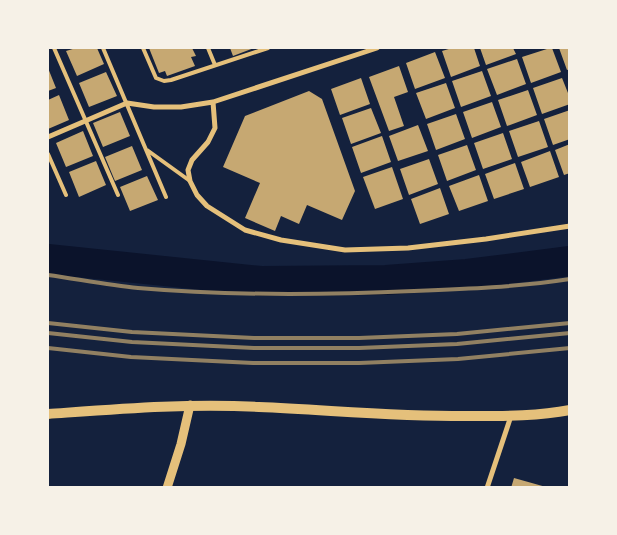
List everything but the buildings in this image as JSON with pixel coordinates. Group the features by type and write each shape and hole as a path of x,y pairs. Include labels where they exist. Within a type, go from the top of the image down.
{"main road":[{"path":"48,414 190,405 399,415 511,416 570,410"}],"street":[{"path":"48,137 126,103 154,107 213,102 377,48"},
{"path":"213,102 215,128 208,142 192,160 188,170 190,181 206,206 245,230 281,240 345,250 408,248 486,239 570,226"},
{"path":"167,488 181,444 190,405"},
{"path":"487,488 511,416"}],"lane":[{"path":"54,48 118,195"},
{"path":"103,48 166,197"},
{"path":"143,48 156,78 164,81 268,48"},
{"path":"208,48 215,65"},
{"path":"146,150 190,181"},
{"path":"48,154 66,195"}],"waterway":[{"path":"48,259 261,281 386,280 467,274 570,261"}],"railway":[{"path":"48,275 104,284 172,291 276,294 472,288 570,279"},
{"path":"48,323 132,332 254,338 359,338 457,334 570,323"},
{"path":"48,333 132,342 254,348 359,348 457,344 570,333"},
{"path":"48,348 131,357 253,363 359,363 458,359 570,348"}]}
